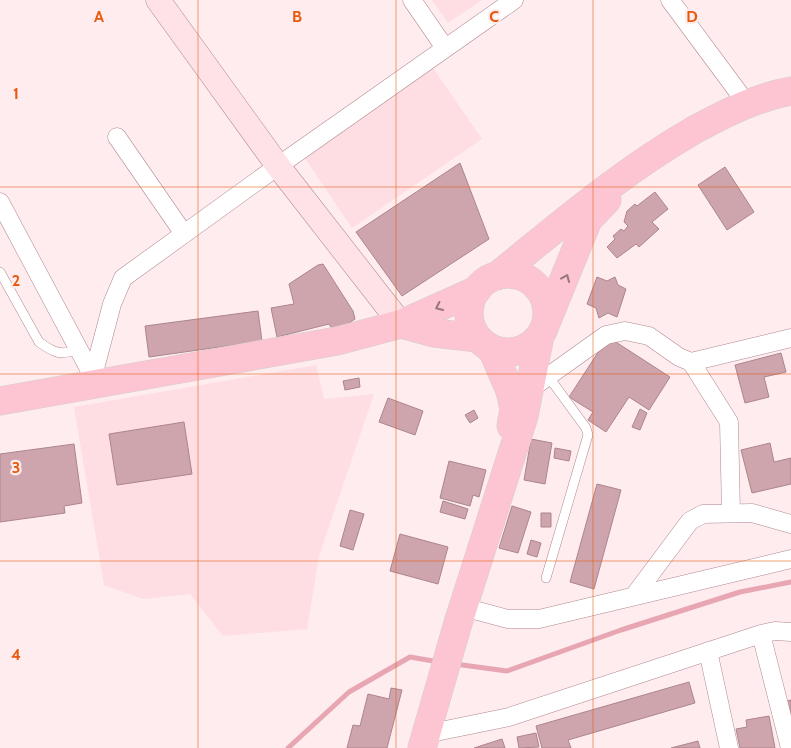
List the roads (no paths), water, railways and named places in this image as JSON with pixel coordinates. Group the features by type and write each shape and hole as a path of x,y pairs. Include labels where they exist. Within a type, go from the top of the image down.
{"main road":[{"path":"498,495 514,409 510,391 485,343 471,327 470,301 487,283 615,181 644,161 721,115 747,104 791,91"},
{"path":"401,324 485,343 505,352 519,351 531,345 543,329 588,220 644,161"},
{"path":"0,401 94,380 337,341 401,324 487,283 514,275 531,281 539,289 545,300 547,311 543,329 539,383 524,416 498,495 424,741"}],"street":[{"path":"158,0 278,166 401,324"},
{"path":"412,0 445,48"},
{"path":"94,380 112,304 123,278 514,0"},
{"path":"670,0 747,104"},
{"path":"117,137 184,234"},
{"path":"0,202 94,380"},
{"path":"539,383 606,335 625,331 649,336 679,357 691,362 729,422 731,513"},
{"path":"691,362 791,338"},
{"path":"634,596 690,521 703,514 752,513 791,524"},
{"path":"461,615 508,619 539,619 791,559"},
{"path":"424,741 510,717 761,634 775,630 791,632"},
{"path":"761,634 790,748"},
{"path":"708,651 728,748"}],"lane":[{"path":"0,272 39,342 48,349 65,354 78,348"},
{"path":"539,383 586,428 588,436 546,578"}],"waterway":[{"path":"455,664 507,671 621,630 740,592 791,582"},
{"path":"288,748 349,692 410,657 439,662"}]}
